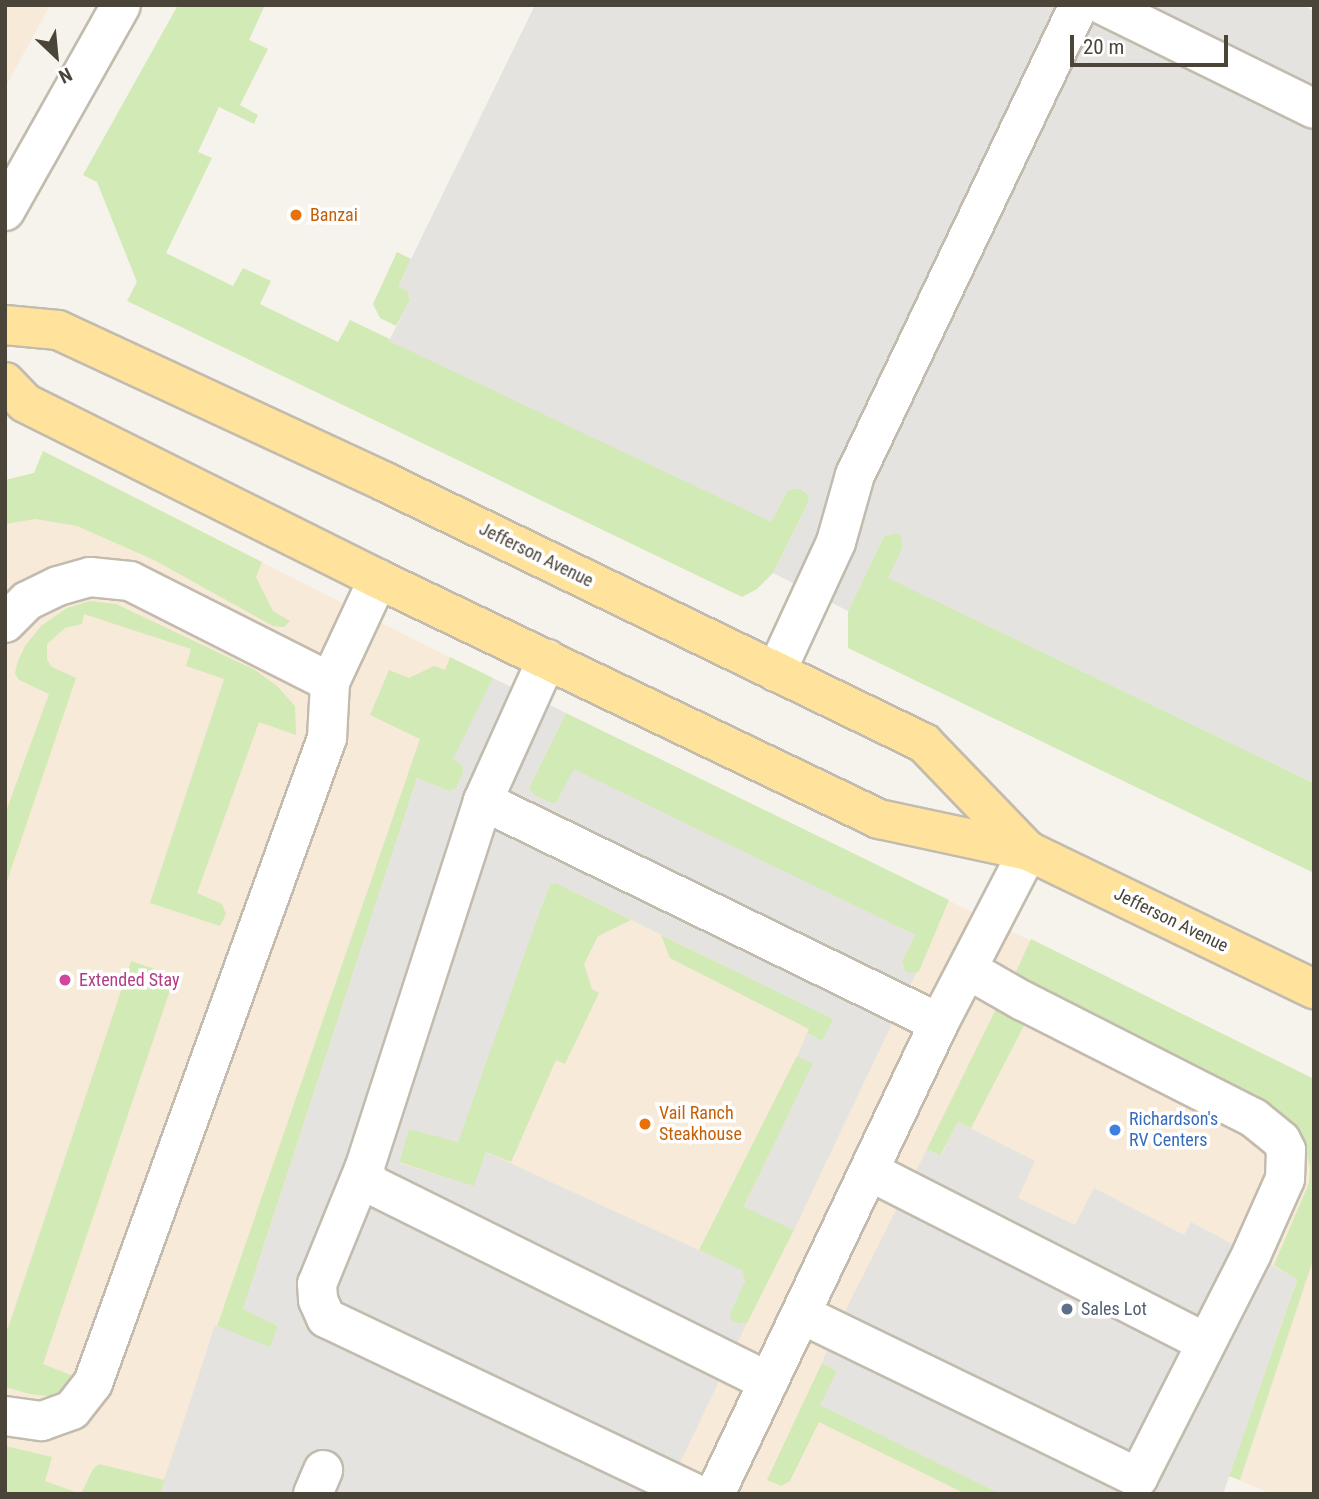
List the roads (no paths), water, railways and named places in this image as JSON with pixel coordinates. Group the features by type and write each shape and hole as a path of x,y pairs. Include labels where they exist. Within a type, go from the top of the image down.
{"main road":[{"name":"Jefferson Avenue","path":"5,325 58,330 397,488 923,743 1028,852"},
{"name":"Jefferson Avenue","path":"5,382 25,403 379,579 879,818 1028,852 1314,989"}],"street":[{"path":"5,211 121,5"},
{"path":"776,672 836,542 855,475 1079,5"},
{"path":"1103,5 1314,108"},
{"path":"5,623 27,601 58,586 90,577 130,581 330,682"},
{"path":"5,1416 43,1421 72,1410 93,1383 327,738 330,682 379,579"},
{"path":"547,659 483,801 364,1169 317,1284 318,1300 326,1318 697,1494"},
{"path":"483,801 939,1023"},
{"path":"715,1494 939,1023 1028,852"},
{"path":"801,1314 1138,1478 1285,1179 1286,1150 1281,1140 1254,1118 1023,1001 967,969"},
{"path":"364,1169 370,1184 768,1382"},
{"path":"869,1171 1206,1343"}],"place":[{"name":"Banzai","path":"296,215"},
{"name":"Extended Stay","path":"65,980"},
{"name":"Vail Ranch Steakhouse","path":"645,1124"},
{"name":"Richardson's RV Centers","path":"1115,1130"},
{"name":"Sales Lot","path":"1067,1309"}]}
